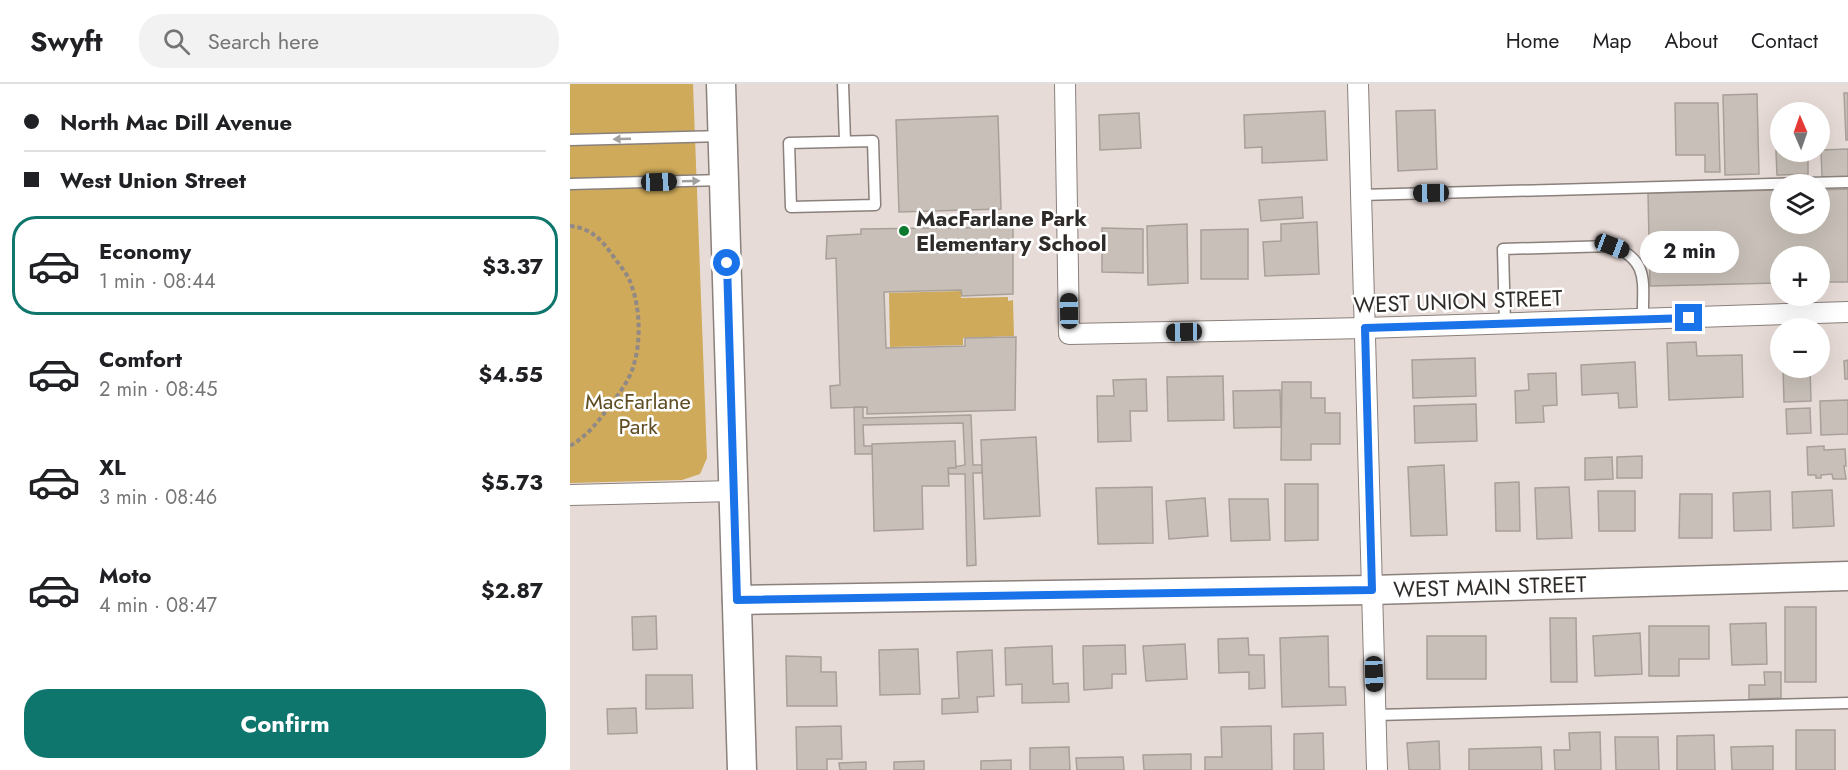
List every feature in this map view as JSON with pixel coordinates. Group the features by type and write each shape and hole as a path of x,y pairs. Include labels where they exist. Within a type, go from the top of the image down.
{"street":[{"path":"721,84 742,770"},
{"name":"WEST UNION STREET","path":"1065,84 1070,334 1365,328 1848,312"},
{"path":"1358,84 1377,770"},
{"path":"570,495 734,491"},
{"name":"WEST MAIN STREET","path":"737,600 1372,590 1848,576"}],"lane":[{"path":"843,84 845,141"},
{"path":"570,140 723,136"},
{"path":"845,141 873,141 875,205 791,207 789,143 845,141"},
{"path":"570,184 724,180"},
{"path":"1361,195 1848,182"},
{"path":"1505,324 1503,249 1612,246 1628,252 1637,261 1641,270 1643,319"},
{"path":"1376,715 1848,703"}],"path":[{"path":"570,226 596,234 605,243 632,286 638,310 638,336 634,365 622,388 588,435 570,446"}],"green space":[{"name":"MacFarlane Park","path":"570,84 693,84 707,458 700,474 682,480 570,483"},
{"path":"961,291 961,298 1008,297 1008,301 1013,300 1014,336 963,338 963,345 890,347 889,293"}],"building":[{"path":"1844,93 1848,93 1848,140 1846,140"},
{"path":"1757,94 1759,174 1725,175 1723,95"},
{"path":"1675,103 1718,103 1720,172 1705,172 1705,155 1676,155"},
{"path":"1435,110 1437,169 1398,171 1396,111"},
{"path":"1325,111 1327,160 1262,163 1262,147 1245,148 1244,115"},
{"path":"1139,113 1141,148 1100,150 1099,115"},
{"path":"998,116 1001,209 899,212 896,120"},
{"path":"1848,149 1848,177 1830,177 1830,174 1822,174 1821,162 1830,162 1830,150"},
{"path":"1776,162 1808,162 1808,174 1777,174"},
{"path":"1848,189 1848,282 1830,282 1830,246 1770,246 1770,283 1650,286 1648,193 1770,190 1770,234 1830,234 1830,190"},
{"path":"1302,197 1303,218 1261,221 1259,200"},
{"path":"1317,222 1319,274 1265,276 1263,242 1281,241 1281,224"},
{"path":"1187,224 1188,283 1148,285 1147,226"},
{"path":"1013,227 1013,294 962,296 961,290 884,292 886,348 965,346 965,338 1016,337 1015,410 867,414 867,407 831,408 830,386 840,385 836,258 826,259 827,236 861,234 861,229"},
{"path":"1102,228 1143,229 1143,273 1102,272"},
{"path":"1248,229 1248,279 1201,279 1201,230"},
{"path":"1696,342 1697,356 1742,355 1743,397 1669,400 1667,343"},
{"path":"1475,358 1476,396 1413,398 1412,360"},
{"path":"1848,360 1848,379 1845,379 1844,361"},
{"path":"1635,362 1637,407 1619,408 1618,393 1582,395 1581,365"},
{"path":"1556,373 1557,405 1543,406 1544,422 1516,423 1515,391 1529,390 1528,374"},
{"path":"1223,376 1224,420 1168,421 1167,377"},
{"path":"1783,378 1810,378 1811,401 1784,402"},
{"path":"1146,379 1147,411 1130,411 1131,441 1098,442 1097,396 1114,396 1113,380"},
{"path":"1282,382 1311,382 1311,398 1325,398 1325,413 1340,413 1340,444 1311,444 1311,460 1281,460"},
{"path":"1280,390 1281,427 1234,428 1233,391"},
{"path":"1848,400 1848,434 1821,435 1820,401"},
{"path":"1476,404 1477,441 1415,443 1414,406"},
{"path":"854,407 863,407 863,418 971,415 973,465 982,465 982,473 973,473 976,565 967,566 965,474 949,474 948,468 965,465 963,423 863,425 864,446 872,446 872,454 855,454"},
{"path":"1810,408 1811,433 1787,434 1786,409"},
{"path":"1036,437 1040,516 984,519 981,440"},
{"path":"955,441 956,468 948,468 949,486 922,486 923,529 874,531 872,444"},
{"path":"1824,446 1824,450 1845,449 1846,479 1833,479 1832,474 1821,475 1821,478 1808,475 1807,447"},
{"path":"1642,456 1642,478 1617,478 1617,457"},
{"path":"1612,457 1613,479 1585,480 1585,458"},
{"path":"1444,465 1447,535 1411,536 1408,467"},
{"path":"1519,482 1520,531 1496,531 1495,483"},
{"path":"1285,484 1318,484 1318,540 1285,541"},
{"path":"1152,487 1153,543 1098,544 1096,488"},
{"path":"1569,487 1572,538 1537,539 1535,488"},
{"path":"1832,490 1834,526 1793,528 1792,492"},
{"path":"1598,491 1635,491 1635,531 1599,531"},
{"path":"1770,491 1771,530 1734,531 1733,493"},
{"path":"1680,494 1712,494 1712,538 1679,538"},
{"path":"1205,498 1208,536 1169,539 1166,501"},
{"path":"1229,499 1268,499 1270,540 1231,541"},
{"path":"1785,607 1816,607 1816,682 1785,682"},
{"path":"656,616 657,649 633,650 632,617"},
{"path":"1550,618 1576,618 1577,682 1551,682"},
{"path":"1766,623 1767,664 1732,665 1730,624"},
{"path":"1649,626 1709,626 1709,659 1679,659 1679,676 1649,676"},
{"path":"1640,633 1642,674 1595,676 1593,636"},
{"path":"1328,636 1329,687 1345,687 1346,705 1282,707 1280,638"},
{"path":"1427,636 1486,636 1486,679 1427,679"},
{"path":"1248,638 1249,655 1264,655 1265,688 1249,689 1249,672 1219,673 1218,639"},
{"path":"1185,644 1187,679 1146,681 1143,646"},
{"path":"1125,645 1126,674 1112,674 1112,688 1084,690 1083,646"},
{"path":"1052,646 1053,684 1068,683 1069,702 1022,703 1022,684 1006,685 1005,648"},
{"path":"918,649 920,694 880,695 879,650"},
{"path":"992,650 994,696 977,697 978,712 942,714 942,699 959,698 957,652"},
{"path":"786,656 821,657 821,672 836,672 837,706 787,706"},
{"path":"1764,672 1781,672 1781,698 1749,699 1749,685 1765,685"},
{"path":"646,675 692,675 693,708 646,709"},
{"path":"636,708 637,733 608,734 607,709"},
{"path":"841,726 842,759 827,759 827,770 797,770 796,727"},
{"path":"1271,726 1272,770 1205,770 1205,757 1222,757 1221,727"},
{"path":"1796,730 1835,730 1835,770 1796,770"},
{"path":"1600,732 1601,770 1555,770 1554,750 1570,750 1569,733"},
{"path":"1323,733 1324,770 1294,770 1294,734"},
{"path":"1714,735 1715,770 1677,770 1677,736"},
{"path":"1615,737 1658,737 1659,770 1616,770"},
{"path":"1439,741 1440,770 1409,770 1407,743"},
{"path":"1773,746 1773,770 1732,770 1731,747"},
{"path":"1069,747 1070,770 1030,770 1030,748"},
{"path":"1541,747 1542,770 1469,770 1469,749"},
{"path":"1191,754 1191,770 1144,770 1143,755"},
{"path":"1123,757 1124,770 1077,770 1076,758"},
{"path":"1011,760 1011,770 981,770 981,761"},
{"path":"924,761 924,770 894,770 894,762"},
{"path":"866,762 866,770 840,770 839,763"}],"place":[{"name":"MacFarlane Park Elementary School","path":"904,231"}],"route":[{"path":"727,263 737,600 1372,590 1365,328 1689,318"}]}
